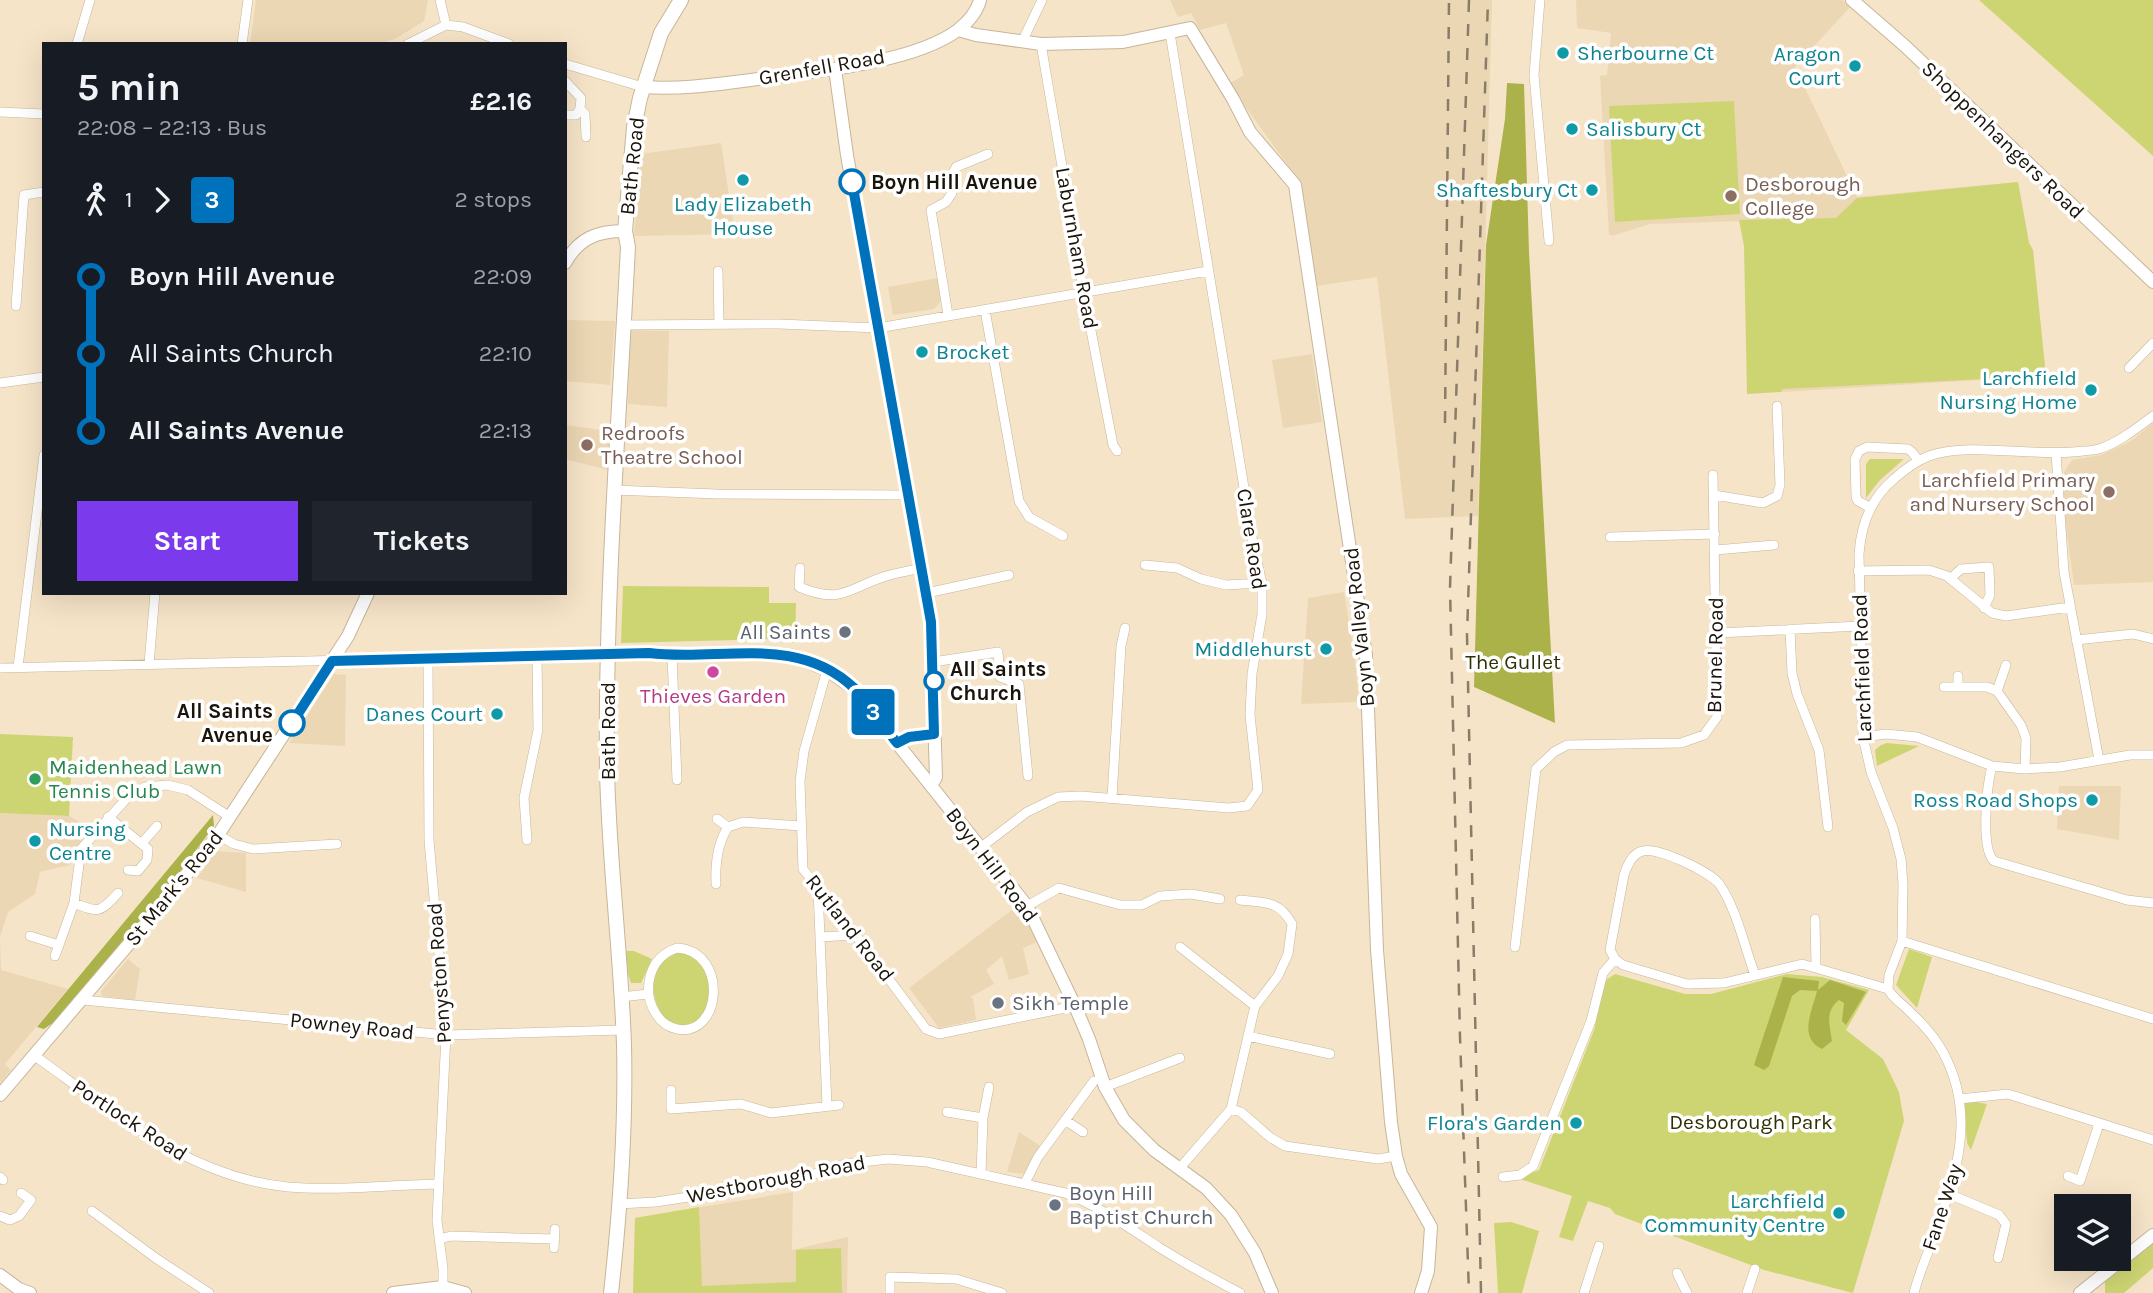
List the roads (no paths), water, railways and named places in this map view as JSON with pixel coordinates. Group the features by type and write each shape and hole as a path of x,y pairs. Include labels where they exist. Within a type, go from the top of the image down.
{"main road":[{"name":"Bath Road","path":"611,1293 623,1105 623,1030 609,831 609,654 613,490 628,247 625,231 634,127 643,87 661,33 681,0"}],"street":[{"path":"78,42 90,0"},
{"path":"242,42 248,0"},
{"path":"440,0 446,25"},
{"name":"Grenfell Road","path":"643,87 678,89 835,69 917,49 958,30 973,15 980,0"},
{"path":"1022,42 1042,0"},
{"path":"1541,0 1534,75 1549,241"},
{"name":"Shoppenhangers Road","path":"1852,0 1915,55 2153,282"},
{"path":"412,42 446,25 463,27 504,42"},
{"name":"Boyn Valley Road","path":"1170,33 1190,28 1250,132 1295,185 1366,655 1377,950 1396,1156 1401,1174 1432,1227 1428,1271 1421,1293"},
{"path":"958,30 1041,44 1123,42 1170,33"},
{"name":"Clare Road","path":"980,848 1027,812 1058,797 1081,796 1229,808 1247,806 1258,789 1250,715 1252,674 1262,614 1262,583 1254,549 1170,33"},
{"name":"Laburnham Road","path":"1041,44 1084,294 1113,445 1117,451"},
{"path":"567,68 643,87"},
{"path":"835,69 847,155 927,593 933,662 936,777 931,786"},
{"path":"567,83 581,98 580,109 576,115 567,115"},
{"path":"580,109 584,114 586,137"},
{"path":"0,112 42,114"},
{"path":"948,315 930,206 946,202 952,193 951,178 956,167 988,155"},
{"path":"16,306 24,195 42,192"},
{"path":"567,255 596,233 625,231"},
{"path":"718,271 719,324"},
{"path":"623,325 719,324 878,328 1209,271"},
{"path":"985,310 1018,470 1019,501 1029,517 1063,536"},
{"path":"2129,368 2151,350"},
{"path":"0,383 42,377"},
{"path":"1714,495 1763,503 1777,496 1780,485 1777,407"},
{"name":"Larchfield Road","path":"1888,989 1889,975 1902,941 1903,884 1893,828 1871,772 1863,737 1858,571 1860,537 1871,508 1889,482 1918,460 1945,451 2056,453 2099,449 2134,431 2153,415"},
{"path":"1871,508 1857,501 1856,497 1855,459 1859,451 1867,447 1908,449 1918,460"},
{"path":"2056,453 2064,572 2099,760"},
{"path":"18,667 42,471"},
{"name":"Brunel Road","path":"1515,947 1536,769 1553,752 1567,745 1681,743 1704,735 1717,717 1718,632 1713,475"},
{"path":"613,490 717,494 907,495"},
{"path":"1610,537 1715,534"},
{"path":"1715,550 1774,545"},
{"path":"1145,565 1177,568 1201,579 1226,584 1262,583"},
{"path":"1950,579 1961,569 1989,567 1990,595 1984,608"},
{"path":"800,568 799,587 830,596 845,594 884,576 921,568"},
{"path":"1858,571 1929,570 1950,579 1990,613 2006,616 2070,607"},
{"path":"927,593 1009,575"},
{"path":"149,664 155,595"},
{"name":"St Mark's Road","path":"0,1095 218,835 348,636 367,595"},
{"path":"1718,632 1860,626"},
{"path":"1112,798 1121,646 1125,628"},
{"path":"1790,629 1792,673 1797,694 1819,750 1828,827"},
{"path":"2076,640 2133,634 2153,639"},
{"path":"933,662 998,652 1000,677 1019,684 1028,776"},
{"name":"Boyn Hill Road","path":"609,654 649,653 672,656 769,653 794,656 827,670 853,688 1027,906 1075,1006 1099,1084 1124,1119 1154,1150 1206,1188 1231,1215 1255,1253 1272,1293"},
{"path":"0,667 609,654"},
{"path":"527,840 524,798 538,730 537,656"},
{"path":"672,656 677,780"},
{"name":"Penyston Road","path":"428,658 429,840 446,1035 437,1220 443,1287"},
{"path":"1997,691 2006,664"},
{"name":"Rutland Road","path":"827,670 804,751 800,781 803,869 926,1029 939,1034 1075,1006"},
{"path":"1958,676 1958,687"},
{"path":"1944,687 1987,687 1997,691 2021,725 2026,737 2025,769"},
{"path":"897,743 909,737 934,734"},
{"path":"1863,737 1886,734 1917,737 1992,766 2025,769 2153,755"},
{"path":"1992,766 1987,787 1987,848 1990,858 2127,900 2153,903"},
{"path":"55,957 74,903 81,849 128,797 145,787 167,785 188,790 230,817"},
{"path":"108,817 148,849 147,860 138,871 128,870"},
{"path":"718,819 728,827"},
{"path":"716,884 715,867 720,839 728,827 743,822 801,826"},
{"path":"142,843 157,826"},
{"path":"218,835 234,844 253,849 337,844"},
{"path":"1503,1177 1520,1175 1533,1166 1591,1021 1603,972 1615,959 1610,950 1627,865 1636,854 1643,850 1656,851 1703,870 1719,883 1755,975"},
{"path":"1027,906 1059,888 1120,905 1142,905 1160,896 1191,894 1220,899"},
{"path":"818,889 827,1106"},
{"path":"74,903 93,911 103,909 118,893"},
{"path":"1179,1169 1231,1109 1255,1006 1278,976 1288,954 1292,924 1281,908 1272,904 1240,900"},
{"path":"1814,919 1816,966"},
{"path":"820,937 855,935"},
{"path":"30,936 59,945"},
{"path":"1902,941 2153,1018"},
{"path":"1180,947 1255,1006"},
{"path":"677,948 695,952 701,957 706,962 713,980 710,1012 704,1021 690,1028 675,1029 666,1024 655,1012 648,994 651,973 658,960 677,948"},
{"name":"Fane Way","path":"1615,959 1623,965 1687,984 1724,983 1802,964 1816,966 1888,989 1924,1026 1944,1052 1959,1099 1961,1130 1959,1161 1914,1293"},
{"path":"621,997 648,994"},
{"name":"Powney Road","path":"82,1000 446,1035 623,1030"},
{"path":"1248,1036 1330,1054"},
{"name":"Portlock Road","path":"35,1056 156,1141 184,1157 222,1172 289,1187 438,1184"},
{"path":"1025,1183 1038,1157 1065,1120 1099,1084 1180,1058"},
{"path":"981,1174 983,1118 989,1087"},
{"path":"671,1090 671,1109 741,1104 771,1113 839,1105"},
{"path":"1959,1099 2008,1094 2153,1140"},
{"path":"1231,1109 1241,1112 1271,1138 1285,1146 1378,1159 1396,1156"},
{"path":"947,1112 983,1118"},
{"path":"1065,1120 1083,1132"},
{"path":"2080,1181 2099,1124"},
{"name":"Westborough Road","path":"618,1204 656,1202 708,1194 804,1176 865,1160 927,1162 1066,1193 1104,1210 1189,1266 1240,1293"},
{"path":"2068,1176 2090,1185"},
{"path":"0,1216 10,1220 19,1216 31,1200 21,1192"},
{"path":"1948,1194 1999,1215 2006,1224 1998,1258"},
{"path":"92,1211 209,1293"},
{"path":"2080,1293 2153,1235"},
{"path":"439,1239 451,1236 555,1239"},
{"path":"1584,1293 1599,1246"},
{"path":"1747,1293 1755,1269"},
{"path":"1677,1273 1687,1293"},
{"path":"0,1275 28,1293"},
{"path":"890,1293 890,1277 934,1277 956,1279 1002,1293"},
{"path":"393,1293 443,1287 465,1293"}],"railway":[{"path":"1445,423 1449,0"},
{"path":"1469,0 1450,588 1469,1293"},
{"path":"1481,1293 1467,635 1488,0"}],"place":[{"name":"Sherbourne Ct","path":"1563,53"},
{"name":"Aragon Court","path":"1855,66"},
{"name":"Salisbury Ct","path":"1572,129"},
{"name":"Lady Elizabeth House","path":"743,180"},
{"name":"Boyn Hill Avenue","path":"852,182"},
{"name":"Shaftesbury Ct","path":"1592,190"},
{"name":"Desborough College","path":"1731,196"},
{"name":"Brocket","path":"922,352"},
{"name":"Larchfield Nursing Home","path":"2091,390"},
{"name":"Redroofs Theatre School","path":"587,445"},
{"name":"Larchfield Primary and Nursery School","path":"2109,492"},
{"name":"All Saints","path":"845,632"},
{"name":"Middlehurst","path":"1326,649"},
{"name":"Thieves Garden","path":"713,672"},
{"name":"All Saints Church","path":"934,681"},
{"name":"Danes Court","path":"497,714"},
{"name":"All Saints Avenue","path":"292,723"},
{"name":"Maidenhead Lawn Tennis Club","path":"35,779"},
{"name":"Ross Road Shops","path":"2092,800"},
{"name":"Nursing Centre","path":"35,841"},
{"name":"Sikh Temple","path":"998,1003"},
{"name":"Flora's Garden","path":"1576,1123"},
{"name":"Boyn Hill Baptist Church","path":"1055,1205"},
{"name":"Larchfield Community Centre","path":"1839,1213"}],"park label":[{"name":"The Gullet","path":"1513,662"},
{"name":"Desborough Park","path":"1751,1122"}]}
